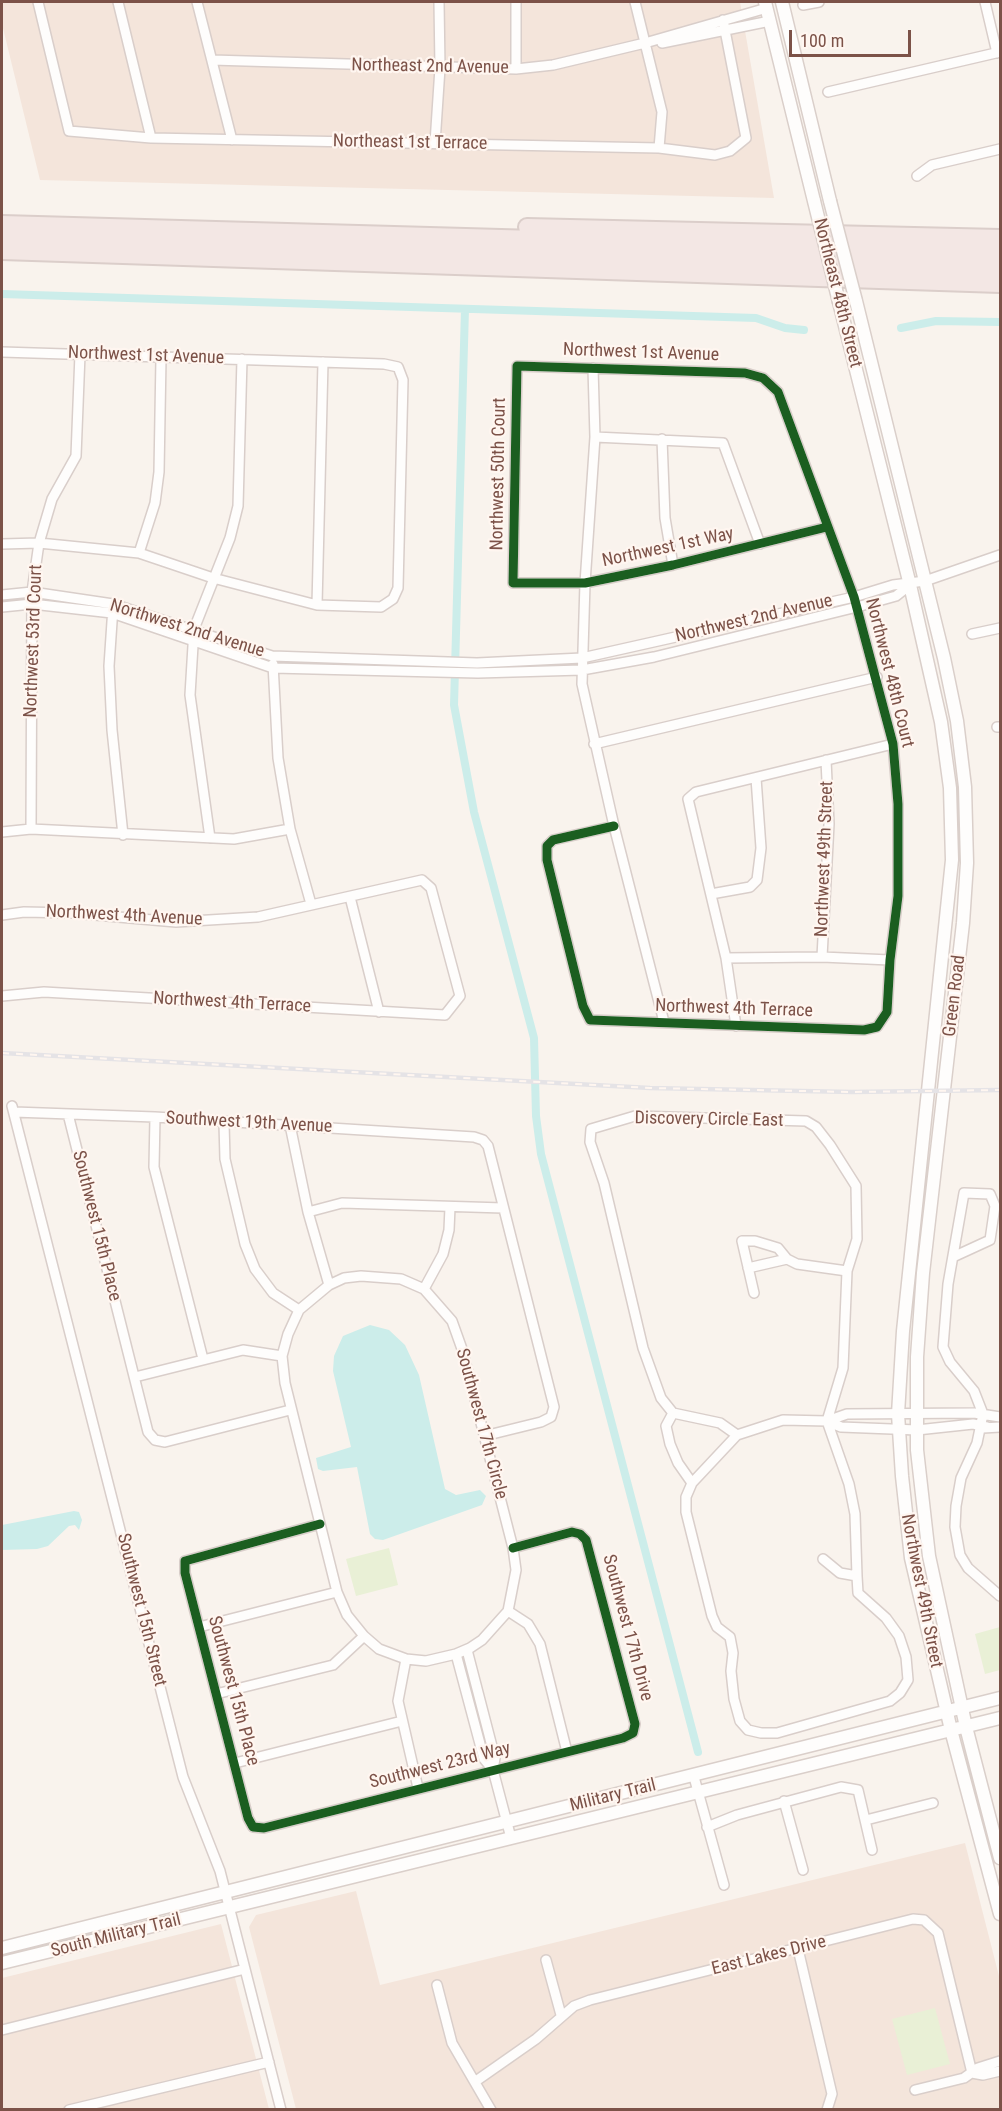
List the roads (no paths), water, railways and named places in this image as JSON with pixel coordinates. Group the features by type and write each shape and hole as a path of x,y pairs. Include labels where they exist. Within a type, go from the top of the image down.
{"highway":[{"path":"2,214 1000,238"},
{"path":"2,224 1000,252"},
{"path":"2,238 1000,268"},
{"path":"2,251 1000,284"}],"main road":[{"name":"Northeast 48th Street","path":"782,2 925,581"},
{"name":"Northeast 48th Street","path":"767,10 910,585"},
{"name":"Green Road","path":"916,1414 917,1357 923,1273 960,954 967,863 965,786 957,721 925,581"},
{"name":"Green Road","path":"898,1414 903,1331 952,860 950,788 940,722 910,585"},
{"name":"Northwest 49th Street","path":"898,1414 911,1558 951,1730 1000,1914"},
{"name":"Northwest 49th Street","path":"916,1414 918,1478 928,1556 966,1727 1000,1858"},
{"name":"Military Trail","path":"225,1892 694,1777 1000,1698"},
{"name":"Military Trail","path":"230,1908 1000,1718"},
{"name":"South Military Trail","path":"2,1948 225,1892"},
{"name":"South Military Trail","path":"2,1963 230,1908"}],"street":[{"name":"Northeast 1st Terrace","path":"38,2 69,130 152,138 659,148 715,155 730,151 746,138 724,25"},
{"path":"118,2 152,138"},
{"path":"197,2 232,140"},
{"path":"435,143 440,68 439,2"},
{"path":"516,2 516,69"},
{"path":"635,2 662,112 659,148"},
{"path":"803,5 819,2"},
{"path":"828,92 999,53 985,2"},
{"name":"Northeast 2nd Avenue","path":"213,60 516,69 553,64 645,43 649,45 724,25 767,10"},
{"path":"917,177 932,165 1000,149"},
{"name":"Northwest 1st Avenue","path":"2,352 384,364 398,367 403,380 398,588 393,599 381,607 317,605"},
{"name":"Northwest 53rd Court","path":"31,829 32,592 39,543 52,499 76,456 80,354"},
{"path":"139,553 155,503 159,472 161,358"},
{"path":"210,838 190,695 193,642 194,629 230,538 238,506 242,359"},
{"path":"2,544 39,543 139,553 213,578 317,605 323,362"},
{"name":"Northwest 1st Avenue","path":"518,366 745,373 763,378"},
{"name":"Northwest 50th Court","path":"513,583 518,366"},
{"path":"593,368 596,437 585,583 582,684 594,744 664,1022"},
{"name":"Northwest 48th Court","path":"763,378 778,392 856,602 877,677 892,744 898,804 898,896 890,960 887,1012 877,1027"},
{"path":"596,437 723,443 760,544"},
{"path":"662,439 665,518 673,565"},
{"name":"Northwest 1st Way","path":"513,583 585,583 673,565 827,527"},
{"name":"Northwest 2nd Avenue","path":"2,595 32,592 113,608 194,629 272,656 440,662 471,668 582,670 654,657 856,602 893,585 910,585 925,581 1000,555"},
{"name":"Northwest 2nd Avenue","path":"2,607 32,604 113,608 193,642 273,668 437,672 582,658 856,602"},
{"path":"113,608 109,666 112,730 123,835"},
{"path":"972,634 1000,628"},
{"path":"272,656 278,758 290,829 311,904"},
{"path":"594,744 877,677"},
{"path":"736,1026 726,958 688,799 696,792 892,744"},
{"name":"Northwest 49th Street","path":"822,957 829,824 826,760"},
{"path":"711,894 750,886 758,880 761,848 756,778"},
{"name":"Northwest 4th Terrace","path":"614,826 553,840 547,846 547,860 580,995 590,1020 864,1030 877,1027"},
{"path":"2,832 31,829 234,839 290,829"},
{"name":"Northwest 4th Avenue","path":"2,915 24,912 176,922 258,917 350,897 412,880 422,880 430,888 434,899 460,996 457,1003"},
{"path":"350,897 380,1012"},
{"path":"726,958 822,957 890,960"},
{"name":"Northwest 4th Terrace","path":"2,996 44,992 445,1015 457,1003"},
{"name":"Southwest 19th Avenue","path":"13,1109 68,1114 290,1125 483,1140 488,1146 503,1208"},
{"name":"Southwest 15th Street","path":"13,1109 183,1778 230,1908 280,2109"},
{"name":"Southwest 15th Place","path":"68,1114 148,1432 155,1440 165,1442 290,1410"},
{"name":"Discovery Circle East","path":"673,1413 661,1398 644,1348 604,1183 590,1142 591,1129 635,1116 806,1121 816,1127 830,1144 856,1186 857,1239 847,1271 843,1368 827,1420"},
{"path":"155,1117 154,1167 203,1359"},
{"path":"224,1123 225,1159 248,1252 255,1269 273,1293 299,1310"},
{"path":"290,1125 308,1212 329,1286 299,1310 288,1334 282,1356 290,1410 337,1592 347,1615 364,1636 379,1649 406,1659 426,1661 467,1650 482,1640 508,1611 528,1624 540,1644 567,1752"},
{"path":"953,1257 990,1240 995,1206 990,1194 963,1193 953,1257 943,1347 950,1362 974,1391 983,1414 983,1427 961,1478 955,1527 960,1555 968,1568 1000,1596"},
{"path":"308,1212 342,1203 503,1208 554,1407 551,1417 484,1436"},
{"path":"424,1289 443,1254 449,1230 450,1207"},
{"path":"754,1293 742,1241 754,1241 778,1248 787,1258 797,1264 847,1271"},
{"path":"748,1268 787,1258"},
{"name":"Southwest 17th Circle","path":"329,1286 344,1278 372,1276 401,1279 424,1289 452,1322 462,1349 513,1548 516,1570 508,1611"},
{"path":"135,1377 243,1350 282,1356"},
{"path":"692,1483 678,1463 670,1444 666,1426 673,1413 720,1423 737,1435"},
{"path":"827,1420 849,1484 855,1514 858,1593 886,1618 899,1636 906,1657 908,1680 900,1693 890,1701 786,1731 761,1733 748,1730 740,1721 734,1699 731,1671 733,1653 730,1637 717,1627 712,1616 686,1512 686,1497 692,1483 737,1435 783,1420 827,1420 847,1414 983,1414 1000,1417"},
{"path":"827,1420 841,1427 917,1430 1000,1427"},
{"name":"Southwest 15th Place","path":"254,1827 248,1818 185,1573 185,1561 320,1524"},
{"name":"Southwest 17th Drive","path":"513,1548 572,1532 580,1534 586,1540 635,1724 633,1733"},
{"path":"823,1559 840,1573 857,1576"},
{"path":"199,1627 337,1592"},
{"path":"216,1694 333,1665 364,1636"},
{"path":"467,1650 495,1758 493,1770"},
{"path":"456,1654 484,1759 493,1770 511,1838"},
{"path":"406,1659 398,1701 418,1788"},
{"path":"235,1763 402,1721"},
{"name":"Southwest 23rd Way","path":"254,1827 264,1828 623,1738 633,1733"},
{"path":"694,1777 724,1885"},
{"path":"707,1827 784,1801 842,1787 858,1790 872,1850"},
{"path":"784,1801 803,1870"},
{"path":"866,1820 933,1803"},
{"name":"East Lakes Drive","path":"476,2081 536,2039 561,2015 574,2006 590,2000 913,1919 931,1924 938,1933 972,2073"},
{"path":"798,1949 832,2094 826,2109"},
{"path":"546,1960 561,2015"},
{"path":"2,2030 245,1969"},
{"path":"437,1985 452,2043 491,2109"},
{"path":"915,2090 972,2073 978,2068 1000,2061"},
{"path":"69,2109 269,2062"},
{"path":"972,2073 983,2075 1000,2071"}],"water":[{"path":"370,1325 389,1330 405,1345 419,1375 445,1489 456,1495 480,1490 486,1496 482,1505 383,1540 375,1539 370,1534 357,1467 323,1471 318,1469 316,1458 351,1447 333,1371 334,1356 343,1336"},
{"path":"74,1511 79,1512 82,1520 79,1530 75,1525 69,1526 48,1546 37,1549 2,1550 2,1525"}],"waterway":[{"path":"2,294 756,318 785,328 804,330"},
{"path":"465,309 454,705 474,812 534,1038 536,1116 541,1154 698,1752"},
{"path":"901,328 936,321 1000,322"}],"railway":[{"path":"2,1053 650,1088 852,1092 1000,1090"}]}
